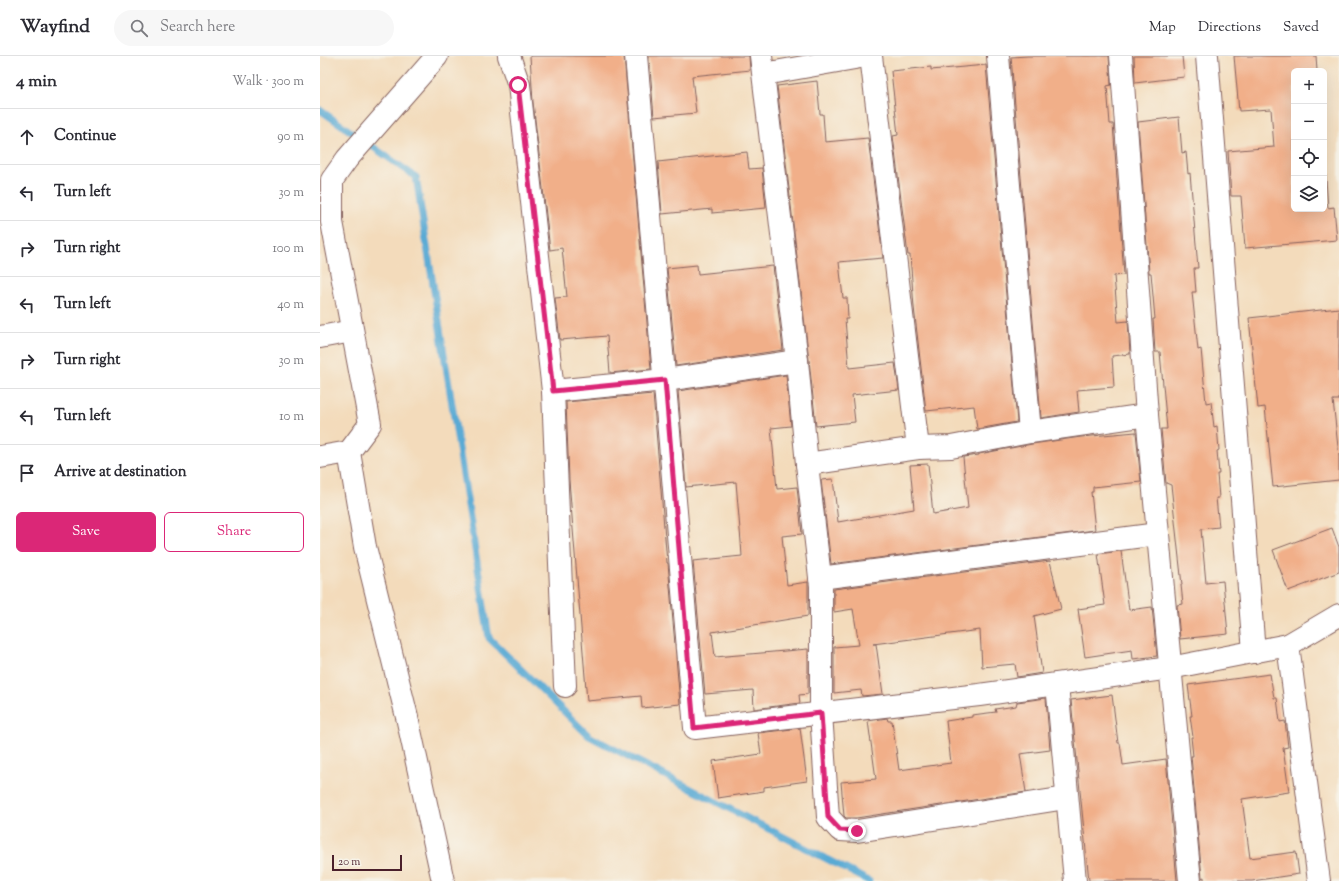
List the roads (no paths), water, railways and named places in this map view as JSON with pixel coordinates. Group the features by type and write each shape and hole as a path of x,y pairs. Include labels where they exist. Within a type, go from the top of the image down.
{"street":[{"path":"320,457 349,452 370,424 326,188 347,159 437,56"},
{"path":"508,56 518,85 553,391 566,686"},
{"path":"636,56 694,728 979,695 1170,668 1288,645 1339,615"},
{"path":"866,56 762,65 797,361 820,578 821,713 828,817 840,830 857,831 1066,798"},
{"path":"871,56 918,448"},
{"path":"998,56 1030,432"},
{"path":"1121,56 1147,415 1190,881"},
{"path":"1207,56 1254,652"},
{"path":"320,337 352,331"},
{"path":"553,391 665,380 797,361"},
{"path":"807,464 918,448 951,447 1030,432 1147,415"},
{"path":"349,452 365,547 407,717 443,881"},
{"path":"820,578 1158,534"},
{"path":"1288,645 1319,881"},
{"path":"1057,684 1066,798 1075,881"}],"waterway":[{"path":"320,110 416,177 489,638 589,736 869,881"}]}
